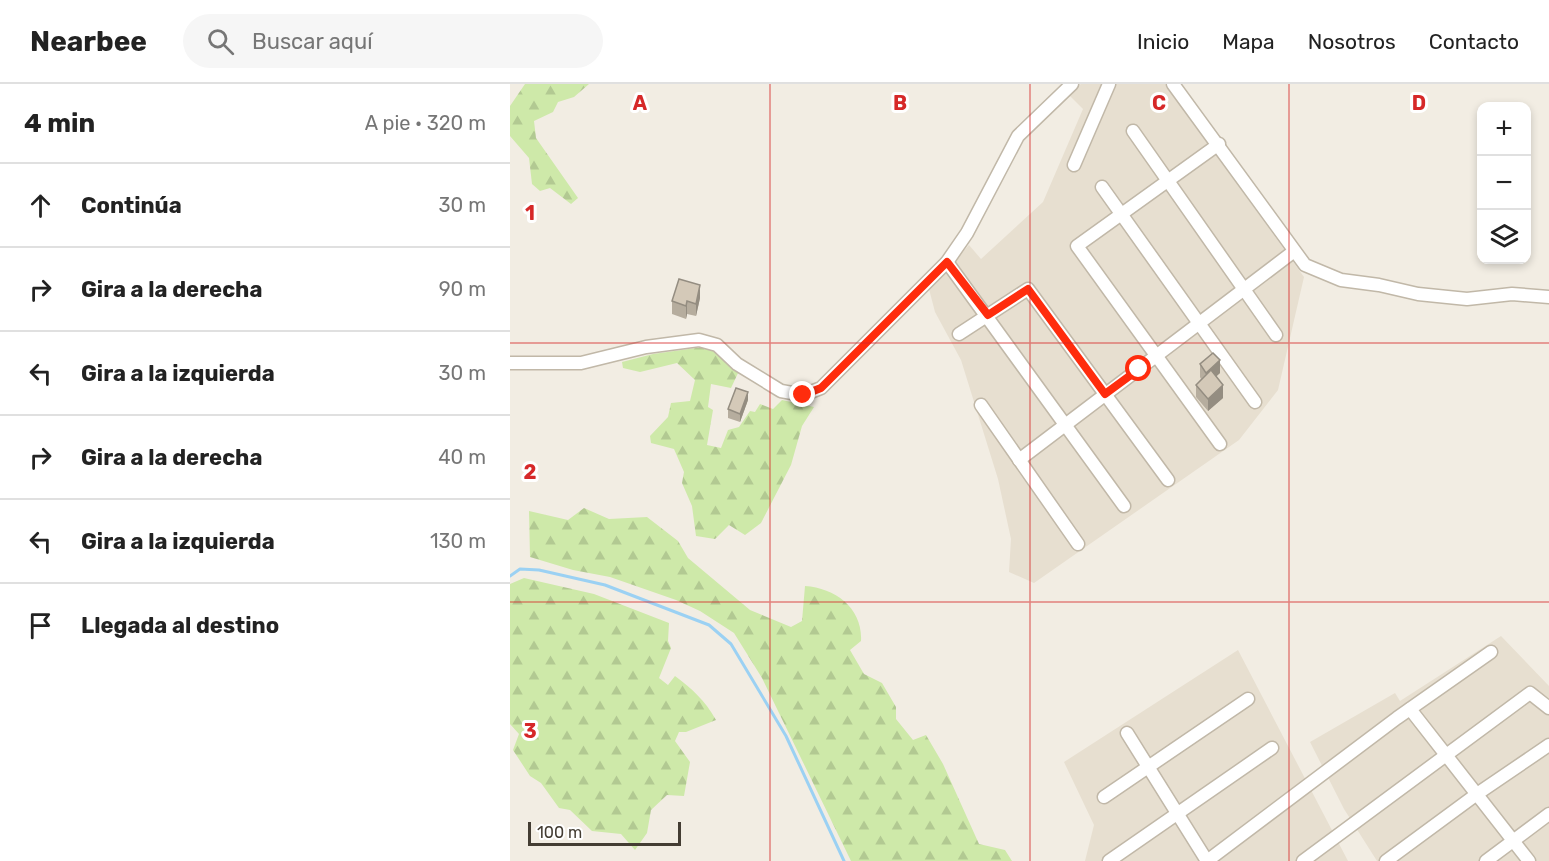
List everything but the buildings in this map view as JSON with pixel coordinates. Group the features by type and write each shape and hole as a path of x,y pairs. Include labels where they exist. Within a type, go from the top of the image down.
{"street":[{"path":"510,363 581,363 646,347 699,340 717,345 737,364 781,391 803,395 821,388 947,262 967,233 1018,136 1072,84"},
{"path":"1074,165 1109,84"},
{"path":"1173,84 1219,144 1293,252 1305,265 1341,280 1379,285 1418,294 1467,298 1512,294 1549,297"},
{"path":"1133,131 1276,335"},
{"path":"1219,144 1077,246 1220,444"},
{"path":"1102,188 1255,402"},
{"path":"1019,460 1293,252"},
{"path":"947,262 988,315 1125,506"},
{"path":"959,334 1028,289 1168,480"},
{"path":"981,405 1078,544"},
{"path":"1127,733 1207,861 1410,709 1491,652"},
{"path":"1303,861 1530,693 1549,708"},
{"path":"1104,797 1248,699"},
{"path":"1410,709 1529,861"},
{"path":"1386,861 1477,794 1549,745"},
{"path":"1109,861 1272,748"},
{"path":"1486,861 1549,814"}],"shaded area":[{"path":"1081,84 1165,84 1304,277 1278,390 1239,440 1034,583 1009,572 1011,539 998,479 961,360 935,312 929,289 969,245 981,259 1043,202 1083,109 1067,93"},
{"path":"1501,636 1549,686 1549,861 1377,861 1344,809 1310,742 1395,693 1400,701"},
{"path":"1238,650 1348,861 1085,861 1094,825 1064,762"}],"green space":[{"path":"525,84 589,84 574,97 558,102 553,112 534,121 536,138 578,198 571,204 550,188 540,191 532,184 529,158 510,136 510,106"},
{"path":"703,347 720,353 739,371 731,388 711,384 708,407 713,410 707,445 721,448 728,430 739,427 750,411 755,412 760,404 773,409 782,400 814,407 802,426 791,465 761,523 745,535 729,525 715,539 696,536 692,506 682,483 684,472 674,449 651,443 650,436 668,417 671,403 690,401 695,380 677,363 640,372 623,368 622,362 653,354"},
{"path":"584,508 609,519 647,517 678,541 688,558 750,610 791,627 802,621 805,586 827,591 845,602 857,619 860,630 861,641 850,650 864,674 882,683 896,707 896,719 913,740 926,735 943,764 979,844 1005,850 1012,861 851,861 762,678 734,633 700,611 676,600 610,577 573,570 530,557 529,511 568,520"},
{"path":"524,578 594,594 669,623 668,641 671,648 659,678 668,685 675,676 698,695 716,720 686,732 679,732 675,741 690,762 684,796 667,795 651,810 647,833 635,850 621,834 592,831 570,810 559,808 541,783 530,776 513,750 519,734 510,724 510,584"}],"waterway":[{"path":"510,576 520,569 539,570 605,585 709,625 731,644 786,736 844,861"}],"route":[{"path":"803,395 821,388 947,262 988,315 1028,289 1105,394 1139,369"}]}
